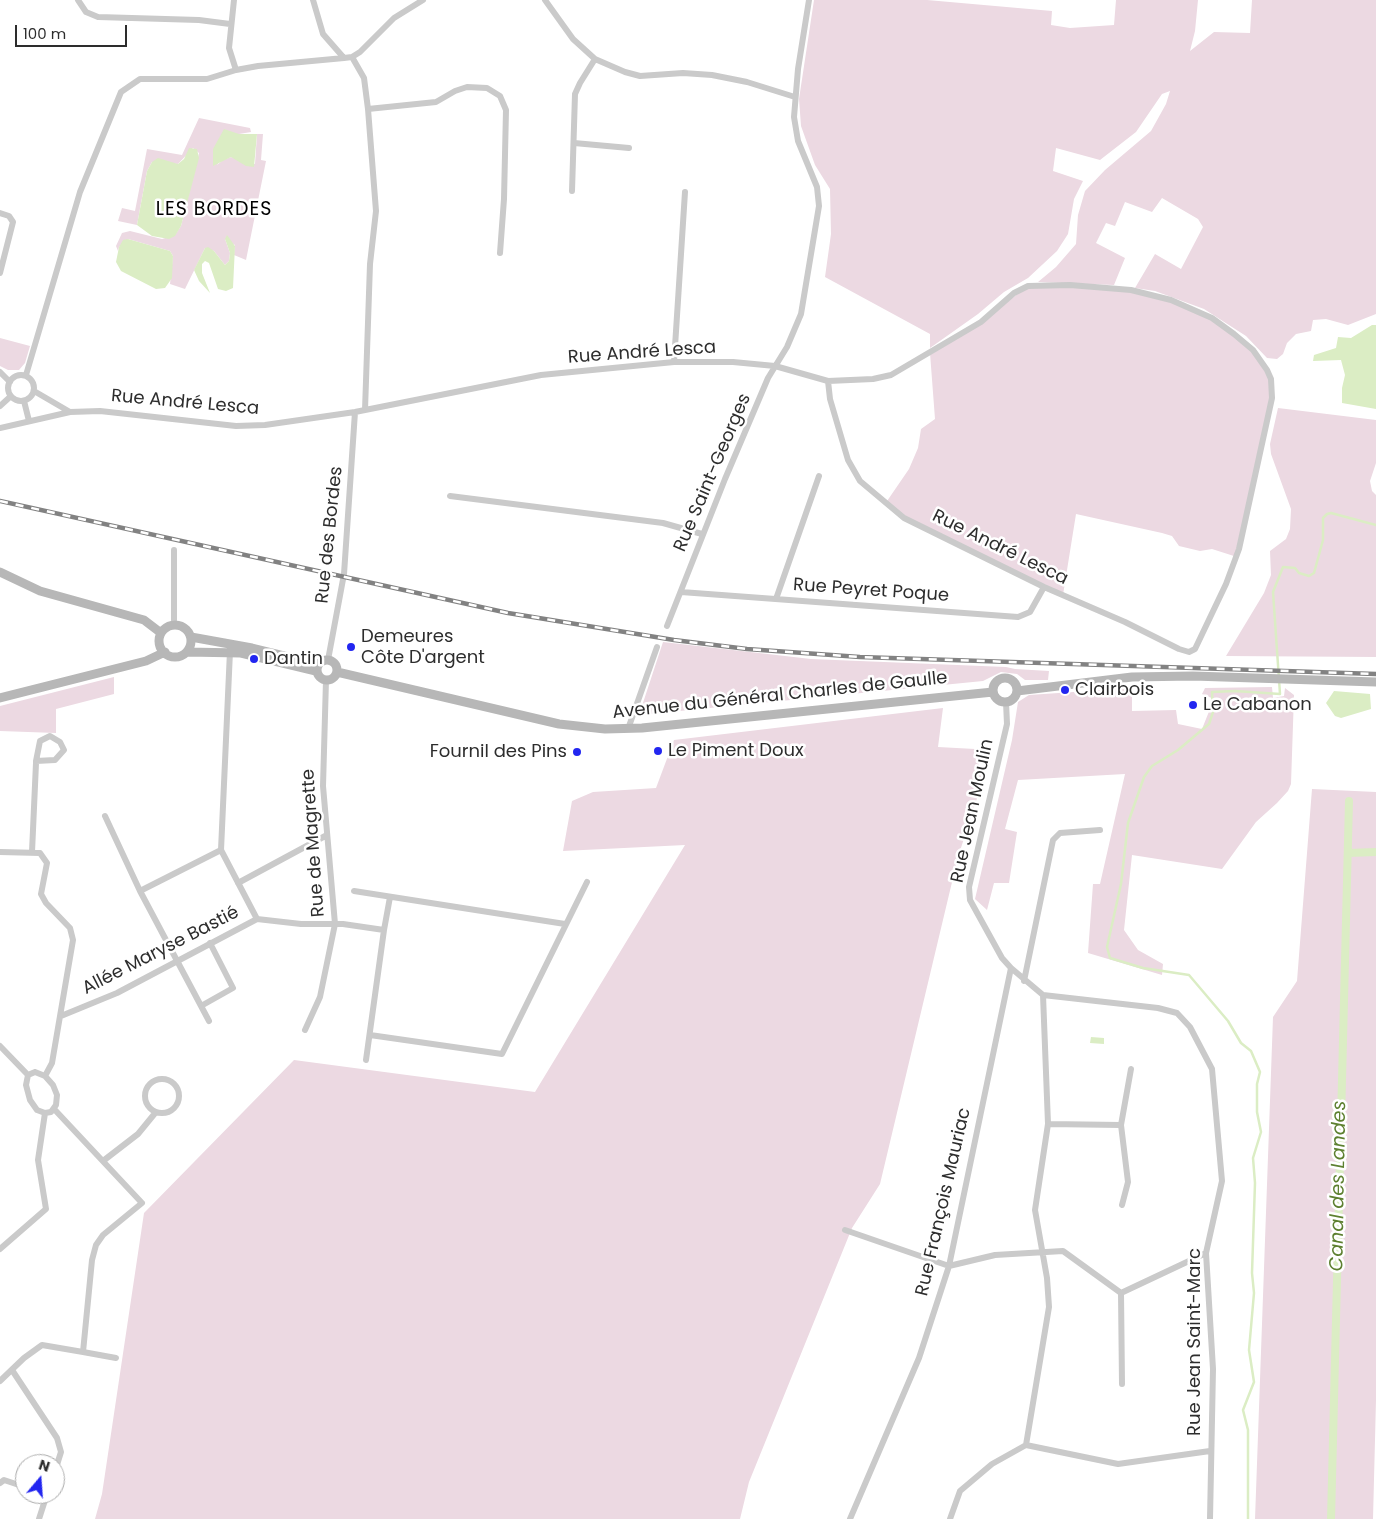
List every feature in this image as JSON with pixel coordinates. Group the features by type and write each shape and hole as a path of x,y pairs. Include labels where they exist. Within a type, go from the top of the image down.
{"main road":[{"path":"0,572 40,592 144,620 161,633"},
{"path":"164,652 160,643 161,633 169,626 174,625 186,629 191,637 187,652"},
{"path":"191,637 252,648 317,668"},
{"path":"0,698 146,661 164,652 178,656 187,652 230,652 263,656 317,668 328,660 336,665 337,672 333,678 326,680 321,678 317,668"},
{"name":"Avenue du Général Charles de Gaulle","path":"337,672 558,724 596,729 628,729 993,692"},
{"path":"1017,691 1132,677 1193,676 1376,682"},
{"path":"1004,678 1012,680 1017,691 1014,698 1006,702 997,699 993,692 997,682 1004,678"}],"street":[{"path":"78,0 86,12 98,17 199,20 230,24"},
{"path":"234,0 229,48 236,70"},
{"path":"313,0 323,34 344,58"},
{"path":"26,375 80,192 121,92 140,79 208,79 236,70 352,57 360,52 394,18 423,0"},
{"path":"545,0 573,39 595,59 625,72 640,76 683,73 712,75 747,82 795,97"},
{"name":"Rue Saint-Georges","path":"667,626 702,534 775,366 801,314 818,222 817,187 798,141 794,117 795,97 809,0"},
{"path":"352,57 364,78 376,210 370,264 365,410"},
{"path":"572,191 575,94 595,59"},
{"path":"368,109 436,102 455,91 467,87 487,88 500,96 506,110 504,198 500,253"},
{"path":"574,143 630,148"},
{"path":"674,362 685,192"},
{"path":"0,213 9,216 13,222 0,273"},
{"name":"Rue André Lesca","path":"0,428 70,412 100,411 236,426 265,425 355,412 541,376 674,362 733,362 775,366 828,381 873,379 891,375 982,322 1014,293 1028,286 1070,285 1131,290 1170,300 1212,318 1253,350 1267,370 1271,380 1272,398 1237,556 1215,608 1192,652 1179,649 1125,622 1044,587 904,518 879,499 860,481 848,460 830,399 828,381"},
{"path":"0,372 10,382"},
{"path":"19,375 26,375 32,380 34,391 24,401 17,400 11,396 8,389 10,382 19,375"},
{"path":"34,391 70,412"},
{"path":"0,406 11,396"},
{"path":"24,401 29,421"},
{"name":"Rue des Bordes","path":"328,660 344,574 355,412"},
{"path":"776,599 819,476"},
{"path":"450,496 663,523 702,534"},
{"path":"174,550 174,625"},
{"name":"Rue Peyret Poque","path":"680,592 1018,617 1030,612 1044,587"},
{"path":"628,729 657,647"},
{"path":"230,652 221,850 257,919"},
{"name":"Rue de Magrette","path":"306,1030 320,997 335,924 322,774 326,680"},
{"name":"Rue Jean Moulin","path":"1006,702 1007,724 968,888 970,900 991,941 1011,968 1043,995"},
{"path":"32,852 36,761 40,741 50,736 60,742 64,750 55,760 36,761"},
{"path":"104,816 140,891 209,1021"},
{"path":"1024,980 1053,840 1060,833 1100,830"},
{"path":"238,883 327,835"},
{"path":"140,891 221,850"},
{"path":"0,852 40,853 47,863 41,894 70,928 73,940 52,1063 45,1076"},
{"path":"370,1035 502,1054 586,882"},
{"path":"354,891 565,924"},
{"path":"366,1060 390,897"},
{"name":"Allée Maryse Bastié","path":"61,1016 117,992 257,919 301,924 335,924 384,930"},
{"path":"201,1006 233,988 210,944"},
{"name":"Rue François Mauriac","path":"850,1519 919,1358 949,1266 1011,968"},
{"path":"1026,1445 1049,1307 1047,1278 1035,1210 1048,1124 1043,995"},
{"name":"Rue Jean Saint-Marc","path":"1043,995 1158,1008 1176,1013 1190,1027 1212,1069 1222,1181 1206,1253 1213,1369 1210,1519"},
{"path":"0,1046 28,1075"},
{"path":"1122,1205 1128,1182 1121,1125 1131,1069"},
{"path":"28,1075 35,1072 45,1076 53,1085 57,1096 55,1110"},
{"path":"28,1075 26,1085 30,1100 37,1110 45,1113 55,1110"},
{"path":"157,1080 168,1080 173,1083 179,1093 176,1105 168,1112 156,1112 151,1110 145,1101 145,1090 157,1080"},
{"path":"55,1110 142,1203 103,1235 96,1245 92,1260 83,1352"},
{"path":"103,1162 138,1134 156,1112"},
{"path":"0,1249 46,1209 38,1160 45,1113"},
{"path":"1048,1124 1121,1125"},
{"path":"845,1230 949,1266 994,1255 1063,1251 1120,1293"},
{"path":"1120,1293 1206,1253"},
{"path":"1120,1293 1122,1384"},
{"path":"0,1381 42,1345 116,1358"},
{"path":"12,1370 57,1438 60,1454"},
{"path":"950,1519 960,1491 992,1464 1026,1445 1118,1464 1210,1451"},
{"path":"0,1483 4,1480 15,1484"},
{"path":"39,1519 44,1504"}],"shaded area":[{"path":"814,0 927,0 1052,11 1051,25 1070,28 1114,25 1116,0 1198,0 1195,31 1190,51 1214,32 1250,33 1252,0 1376,0 1376,314 1348,325 1326,319 1313,320 1311,331 1296,334 1287,343 1283,354 1277,359 1267,358 1246,336 1204,309 1155,291 1135,288 1155,254 1181,269 1203,227 1198,219 1162,198 1152,212 1125,202 1115,226 1106,223 1096,243 1125,258 1114,285 1038,282 1056,267 1076,244 1078,215 1085,191 1105,170 1151,131 1166,104 1170,91 1162,94 1136,132 1100,160 1056,148 1053,171 1083,181 1074,199 1068,234 1057,251 1028,278 1004,292 978,314 930,348 930,334 825,277 831,234 830,189 815,165 801,126 799,99"},
{"path":"199,118 250,128 251,132 239,134 217,165 231,157 255,164 257,134 263,134 261,160 266,161 246,260 234,255 235,245 225,239 230,253 229,261 225,265 214,251 205,248 185,289 170,284 173,256 170,251 128,239 119,247 118,251 116,246 122,233 130,231 162,239 175,235 181,226 199,153 193,148 178,164 152,162 147,171 137,225 118,221 122,208 135,211 147,149 182,155"},
{"path":"224,129 239,134 257,134 254,167 246,166 231,157 213,166 213,149"},
{"path":"189,148 197,149 199,158 181,226 175,236 169,239 152,236 137,225 147,171 152,162 158,158 178,164 184,159"},
{"path":"227,235 235,246 233,288 226,291 218,289 209,263 205,261 202,264 202,273 210,293 199,281 194,270 205,248 208,247 214,251 225,265 229,261 230,253 225,239"},
{"path":"128,239 170,251 173,256 172,278 165,288 156,289 121,271 116,262 119,247 123,240"},
{"path":"1028,286 1131,290 1171,300 1212,318 1259,358 1272,386 1237,557 1212,549 1200,551 1179,546 1172,536 1076,514 1063,595 904,518 885,504 909,469 918,448 921,429 935,419 930,353 981,322"},
{"path":"1372,325 1376,325 1376,409 1342,403 1342,388 1345,375 1341,360 1313,361 1314,355 1336,348 1338,337 1351,338"},
{"path":"0,338 30,346 25,363 19,370 8,370 0,366"},
{"path":"1278,408 1376,420 1376,463 1370,481 1372,491 1376,495 1376,657 1226,656 1264,593 1271,575 1270,551 1286,539 1290,529 1291,509 1271,454 1270,444"},
{"path":"663,642 811,659 1006,667 1049,671 1048,680 1025,680 1017,674 1001,672 983,681 639,715"},
{"path":"114,677 114,694 56,709 56,733 0,731 0,706"},
{"path":"1272,687 1273,698 1284,696 1285,688 1294,695 1291,784 1288,791 1256,822 1222,869 1132,855 1124,930 1138,950 1163,964 1162,975 1088,953 1093,884 1100,884 1125,774 1018,780 1005,829 1017,832 1009,883 994,883 987,910 975,899 1012,740 1018,702 1029,695 1132,688 1132,711 1176,710 1178,724 1202,729 1214,699 1202,694 1205,688"},
{"path":"1334,691 1370,694 1371,709 1341,718 1335,716 1326,703"},
{"path":"943,708 938,747 975,749 983,780 958,857 880,1184 852,1228 749,1482 740,1519 95,1519 102,1494 144,1213 294,1060 535,1092 685,845 563,851 572,801 593,792 656,788 674,740"},
{"path":"1312,789 1376,792 1376,1400 1373,1519 1255,1519 1273,1017 1297,981"},
{"path":"1091,1037 1104,1038 1104,1044 1090,1043"}],"waterway":[{"path":"1248,1519 1248,1430 1243,1410 1254,1382 1249,1350 1254,1293 1252,1273 1255,1183 1253,1158 1261,1132 1257,1112 1257,1084 1260,1072 1251,1051 1241,1043 1228,1021 1189,975 1143,968 1110,958 1107,947 1121,884 1128,823 1144,777 1152,766 1178,750 1209,724 1213,712 1212,692 1235,691 1280,694 1273,592 1283,567 1295,568 1299,573 1309,576 1314,573 1323,540 1323,518 1327,514 1331,513 1376,525"},
{"name":"Canal des Landes","path":"1331,1519 1349,801"},
{"name":"Canal des Landes","path":"1348,853 1376,852"}],"railway":[{"path":"0,501 508,613 674,640 747,649 860,657 1376,674"}],"place":[{"name":"Demeures Côte D'argent","path":"351,647"},
{"name":"Dantin","path":"254,659"},
{"name":"Clairbois","path":"1065,690"},
{"name":"Le Cabanon","path":"1193,705"},
{"name":"Le Piment Doux","path":"658,751"},
{"name":"Fournil des Pins","path":"577,752"}],"district":[{"name":"LES BORDES","path":"214,210"}]}
